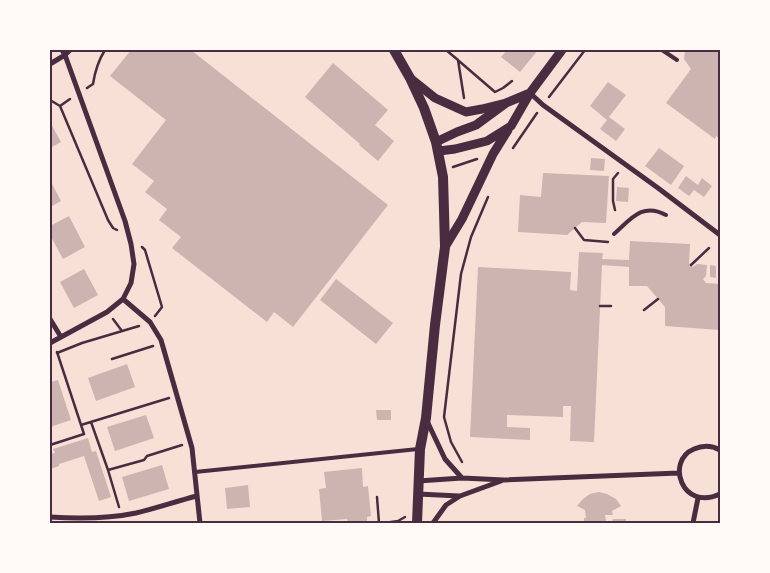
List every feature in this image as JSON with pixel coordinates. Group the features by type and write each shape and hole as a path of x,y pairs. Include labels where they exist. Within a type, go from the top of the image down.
{"main road":[{"path":"394,50 424,108 437,146 442,177 445,247 426,418 420,449 417,523"}],"street":[{"path":"50,64 70,50"},
{"path":"445,247 462,218 493,154 530,94 562,50"},
{"path":"52,342 108,312 123,299 131,282 134,264 125,221 64,53"},
{"path":"410,78 435,98 466,112 506,104 530,94"},
{"path":"530,94 720,235"},
{"path":"437,146 457,132 476,125 506,104"},
{"path":"437,146 455,149 487,141 511,126"},
{"path":"123,299 150,322 162,343 190,443 200,523"},
{"path":"50,318 60,338"},
{"path":"426,418 445,459 462,478"},
{"path":"720,448 700,446 690,450 680,465 679,473 684,487 698,498 711,498 720,494"},
{"path":"418,481 462,478 504,480 679,473"},
{"path":"433,523 446,505 460,496 504,480"},
{"path":"417,494 460,496"},
{"path":"50,517 85,519 122,516 197,496"},
{"path":"693,523 698,498"}],"lane":[{"path":"662,50 677,60"},
{"path":"614,234 636,215 649,209 666,215"},
{"path":"195,472 420,449"}],"path":[{"path":"60,106 93,84 94,72 105,50"},
{"path":"446,50 495,92 512,81"},
{"path":"458,60 466,112"},
{"path":"50,100 60,106 113,228 145,250 162,307 150,322 82,343 57,354"},
{"path":"459,166 477,159"},
{"path":"616,210 613,201 613,179 618,173"},
{"path":"462,478 462,460 451,442 444,417 461,274 471,237 488,195"},
{"path":"575,228 584,240 614,242"},
{"path":"690,265 709,248"},
{"path":"644,310 658,299"},
{"path":"600,306 611,306"},
{"path":"108,312 122,331"},
{"path":"50,445 84,434 52,342"},
{"path":"112,359 162,343"},
{"path":"81,425 177,396"},
{"path":"91,422 122,516"},
{"path":"108,470 144,460 147,456 190,443"},
{"path":"377,497 379,523"}],"building":[{"path":"131,50 191,50 388,205 293,327 274,312 267,322 172,248 181,237 159,220 167,209 145,192 154,181 132,164 166,120 110,76"},
{"path":"507,50 538,50 520,72 501,57"},
{"path":"685,50 720,50 720,139 716,136 715,139 666,103 691,69 684,59"},
{"path":"333,63 388,110 375,125 394,141 378,161 305,97"},
{"path":"608,82 626,95 609,117 625,129 616,141 600,129 607,120 590,106"},
{"path":"50,122 61,142 50,148"},
{"path":"659,148 684,166 671,185 645,166"},
{"path":"591,158 605,159 604,171 590,170"},
{"path":"543,173 609,176 606,223 582,222 567,235 518,232 520,195 541,197"},
{"path":"686,176 698,185 702,178 712,186 704,197 694,190 689,196 678,188"},
{"path":"50,180 61,201 50,207"},
{"path":"617,187 629,188 628,202 616,201"},
{"path":"69,216 85,247 63,259 50,235 50,226"},
{"path":"630,241 690,244 689,263 693,267 697,264 707,265 706,276 703,279 706,283 720,284 720,330 665,326 665,307 647,286 629,286 629,267 602,265 594,442 570,441 571,406 563,406 563,417 507,415 507,427 530,428 530,440 470,437 478,267 571,272 570,290 577,291 579,252 603,253 602,259 629,260"},
{"path":"710,265 716,266 716,278 710,277"},
{"path":"84,269 98,295 74,308 60,282"},
{"path":"336,279 393,323 376,344 320,300"},
{"path":"127,364 135,387 96,401 88,378"},
{"path":"58,380 71,420 50,427 50,382"},
{"path":"376,410 391,410 391,420 377,420"},
{"path":"146,415 154,438 115,451 107,427"},
{"path":"88,438 92,452 96,451 111,497 99,501 84,456 50,469 50,454 55,453 53,449"},
{"path":"162,465 169,489 129,501 122,477"},
{"path":"362,468 363,487 368,486 371,516 367,517 367,523 348,523 347,519 322,521 319,489 326,488 324,472"},
{"path":"248,485 250,507 227,509 225,488"},
{"path":"599,492 616,499 621,506 612,511 613,515 605,515 606,521 584,521 584,518 586,518 585,510 577,506 590,494"},
{"path":"613,519 626,519 626,523 612,523"}]}
